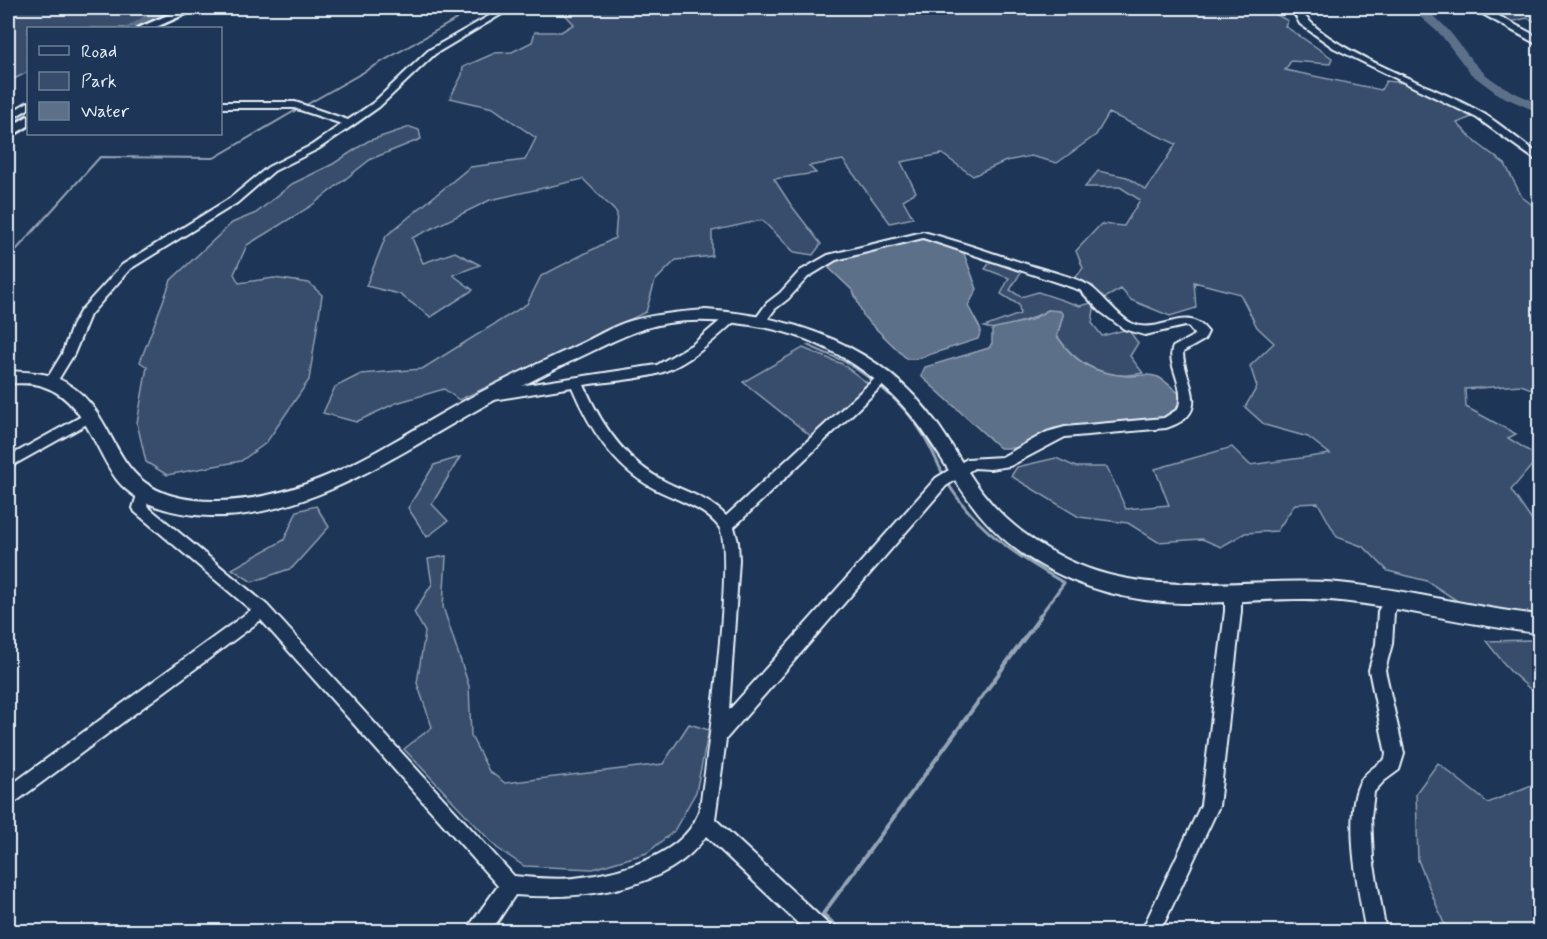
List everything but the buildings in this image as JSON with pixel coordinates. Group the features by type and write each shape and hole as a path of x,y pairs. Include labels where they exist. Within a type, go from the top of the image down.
{"main road":[{"path":"146,27 193,8"},
{"path":"8,134 27,121"}],"street":[{"path":"487,8 505,10"},
{"path":"1295,8 1303,22 1337,46 1480,116 1539,160"},
{"path":"1477,8 1539,43"},
{"path":"51,381 68,354 85,313 126,267 233,201 271,169 315,147 349,124 383,99 432,52 505,10"},
{"path":"222,105 295,105 349,124"},
{"path":"8,118 27,106"},
{"path":"719,734 941,482 972,463 1005,462 1052,436 1065,432 1166,423 1177,419 1184,412 1188,393 1176,355 1177,350 1200,337 1202,332 1193,324 1185,322 1144,331 1128,326 1105,309 1084,287 923,235 832,256 804,274 784,296 771,306 760,321"},
{"path":"8,378 51,381 69,393 89,417 127,482 144,492 182,506 214,510 255,506 300,496 358,472 487,396 632,326 657,318 684,315 760,321 802,332 838,348 885,376 912,403 934,430 975,497 995,522 1027,546 1066,568 1117,588 1148,593 1233,594 1288,590 1342,592 1504,621 1539,624"},
{"path":"487,396 578,384 659,369 678,361 701,345 731,318"},
{"path":"726,525 885,376"},
{"path":"144,492 140,508 262,610 510,885 557,888 598,883 640,873 669,859 688,843 705,822 719,734 732,560 731,543 726,525 713,512 641,474 619,454 597,428 578,384"},
{"path":"8,463 89,417"},
{"path":"1150,932 1210,806 1233,611 1233,594"},
{"path":"1376,932 1371,910 1361,813 1364,791 1371,780 1393,764 1395,754 1377,670 1384,644 1386,611 1391,602"},
{"path":"8,798 262,610"},
{"path":"705,822 822,932"},
{"path":"474,932 510,885"}],"green space":[{"path":"51,8 157,8 130,27 27,27 27,72 8,82 8,11"},
{"path":"559,8 1265,8 1288,21 1285,26 1332,58 1330,64 1291,61 1285,70 1381,90 1386,81 1406,83 1474,116 1457,123 1477,143 1505,164 1522,197 1539,210 1539,392 1521,385 1465,389 1466,407 1516,434 1508,438 1539,457 1511,490 1539,531 1539,618 1459,602 1427,581 1388,571 1364,547 1337,537 1318,503 1295,504 1277,531 1245,533 1221,547 1202,539 1158,542 1128,523 1079,517 1011,476 1017,467 1056,458 1076,467 1107,467 1126,509 1169,505 1155,469 1232,447 1250,465 1330,454 1308,437 1265,425 1245,407 1257,387 1250,366 1274,343 1257,327 1240,294 1194,282 1196,308 1170,316 1131,300 1121,289 1103,299 1093,286 1073,281 1083,268 1076,251 1101,224 1124,226 1140,200 1120,187 1085,187 1098,171 1127,177 1146,190 1176,144 1109,113 1096,135 1057,163 1031,156 1006,161 973,176 942,154 901,162 916,192 903,200 913,218 890,223 843,160 809,166 816,173 774,179 821,244 813,255 794,252 762,220 712,231 712,256 676,260 655,281 646,312 459,400 444,389 396,403 356,422 323,413 335,387 361,374 422,369 527,304 541,276 615,238 617,213 583,179 490,200 412,238 423,263 455,252 480,265 453,275 473,290 431,317 399,294 366,286 386,236 470,167 525,160 536,138 493,108 450,98 462,75 463,67 495,53 512,52 532,42 535,32 561,32 574,24"},
{"path":"1484,8 1539,8 1539,23 1527,18 1511,22"},
{"path":"410,127 419,130 421,139 371,159 311,206 247,245 234,274 239,283 274,278 309,283 322,295 309,380 266,443 241,461 167,475 146,462 137,423 147,367 140,362 171,280 232,223 256,213 292,184 333,164 368,141"},
{"path":"991,261 1021,272 1010,290 1021,297 1038,292 1080,306 1095,302 1092,323 1102,336 1128,329 1138,343 1130,356 1143,373 1117,375 1105,373 1084,363 1065,347 1057,336 1063,315 1048,310 1007,326 984,327 1020,314 1019,305 1001,294 1009,278 985,269"},
{"path":"803,348 842,364 870,385 812,437 743,382"},
{"path":"460,457 432,504 448,521 427,537 408,508 434,465"},
{"path":"316,506 329,527 292,568 252,582 232,569 284,540 297,511"},
{"path":"446,556 443,607 469,686 471,736 489,771 505,783 663,764 689,724 709,730 696,792 674,831 647,853 593,869 524,866 497,848 404,749 432,727 417,683 425,632 414,612 432,584 428,559"},
{"path":"1532,640 1539,647 1539,697 1510,671 1486,641"},
{"path":"1438,763 1488,803 1534,784 1539,771 1539,931 1447,931 1418,860 1416,793"}],"water":[{"path":"918,239 931,239 963,251 977,289 968,306 981,330 978,339 916,359 907,359 864,317 853,291 829,268 831,263 847,255"},
{"path":"1048,310 1060,311 1063,315 1057,336 1078,360 1095,369 1115,375 1158,377 1180,394 1176,410 1162,418 1054,428 1017,448 1000,448 921,376 925,367 989,348 992,343 992,330 995,328 1031,320"}],"waterway":[{"path":"133,27 178,8"},
{"path":"306,105 476,8"},
{"path":"1415,8 1445,33 1475,71 1503,92 1540,109"},
{"path":"8,259 100,157 214,158 298,109"},
{"path":"8,126 27,114"},
{"path":"807,345 847,362"},
{"path":"847,362 878,385 916,423 944,476"},
{"path":"947,482 958,499 984,528 1014,552 1064,583 1038,618"},
{"path":"842,932 823,914 1040,617"}]}
